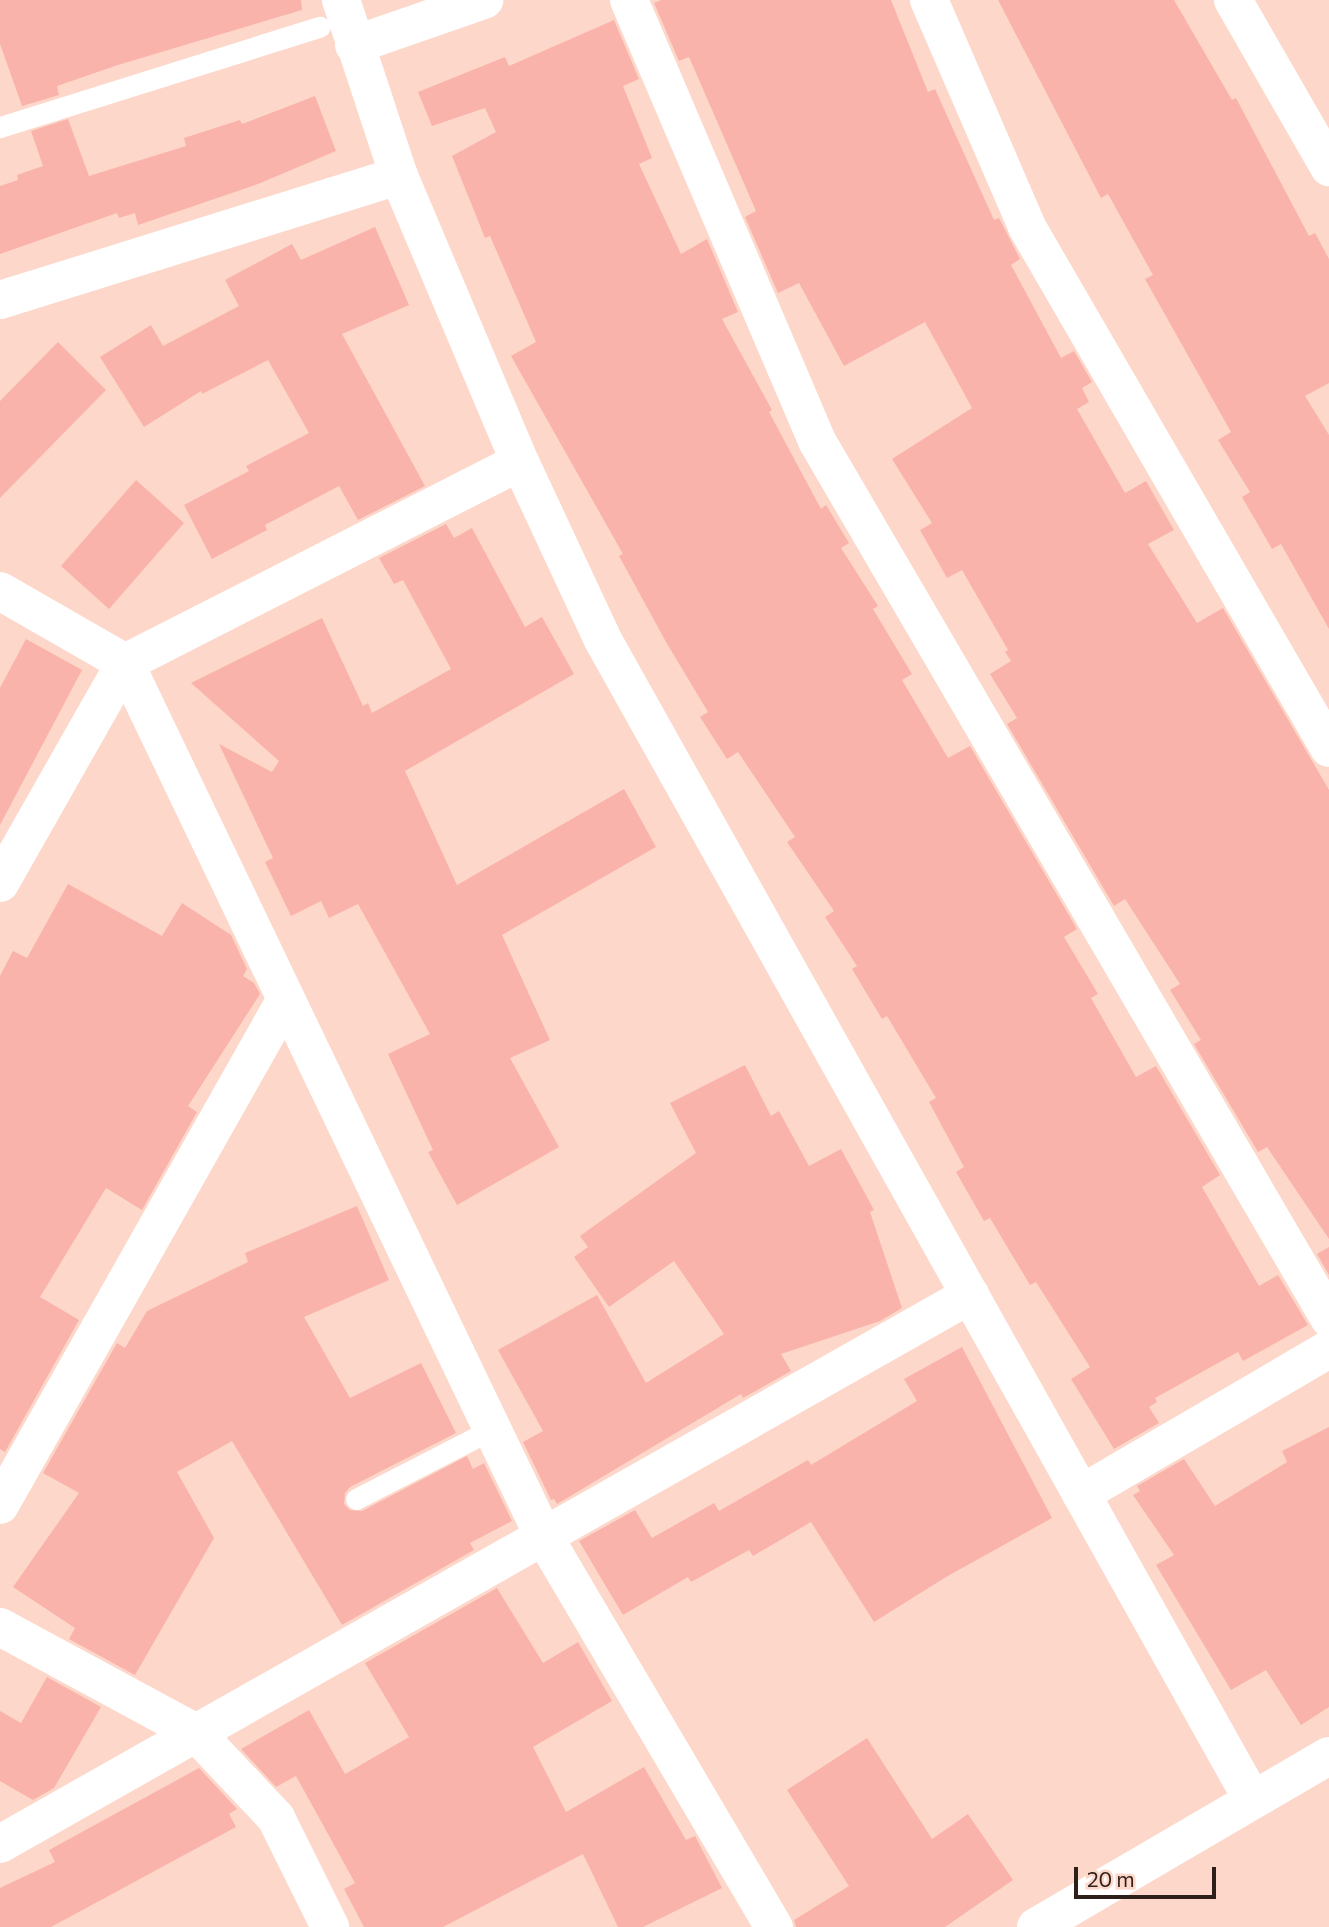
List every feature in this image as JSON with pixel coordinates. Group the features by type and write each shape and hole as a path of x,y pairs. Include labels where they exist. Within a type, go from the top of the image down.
{"street":[{"path":"354,44 484,0"},
{"path":"629,0 817,441 1329,1318"},
{"path":"929,0 1027,227 1329,748"},
{"path":"1233,0 1329,167"},
{"path":"330,13 354,44 399,176 520,462 603,640 1252,1799"},
{"path":"0,300 399,176"},
{"path":"0,883 125,663 520,462"},
{"path":"0,591 125,663 543,1535 774,1927"},
{"path":"0,1505 286,999"},
{"path":"0,1844 970,1295"},
{"path":"1081,1494 1329,1349"},
{"path":"0,1627 196,1733 276,1818 330,1927"},
{"path":"1036,1927 1329,1756"}],"lane":[{"path":"0,127 330,13"},
{"path":"356,1499 492,1429"}],"building":[{"path":"0,0 301,0 302,10 118,65 57,86 59,95 22,106 0,44"},
{"path":"661,0 891,0 928,92 935,89 994,220 999,218 1020,259 1011,265 1061,358 1074,351 1092,382 1082,388 1089,402 1077,409 1125,493 1146,481 1174,530 1148,544 1197,623 1223,608 1329,790 1329,1239 1267,1147 1258,1152 1194,1044 1201,1040 1170,990 1180,984 1125,899 1114,906 1007,724 1017,718 990,674 1011,661 1005,652 1008,650 962,570 947,578 920,530 932,523 892,459 972,408 925,322 844,366 799,283 778,293 745,217 756,211 689,57 679,61 654,3"},
{"path":"998,0 1174,0 1232,100 1236,98 1309,236 1315,233 1329,259 1329,383 1305,396 1329,435 1329,629 1281,544 1272,549 1242,497 1250,492 1218,440 1231,432 1145,279 1153,275 1108,194 1101,198"},
{"path":"614,20 639,79 623,86 652,158 639,164 681,254 707,239 738,312 722,319 772,410 769,412 821,509 826,505 849,543 841,548 878,606 873,609 912,674 902,680 948,758 970,746 1077,929 1064,937 1098,994 1091,998 1136,1077 1156,1066 1220,1175 1202,1187 1259,1286 1278,1275 1308,1325 1243,1361 1238,1352 1155,1398 1157,1402 1149,1407 1159,1423 1114,1449 1071,1379 1090,1367 1036,1282 1030,1285 990,1218 984,1221 956,1172 964,1167 929,1102 936,1098 887,1016 882,1019 852,969 857,966 825,917 834,911 787,842 795,837 738,752 727,759 700,717 708,712 666,642 619,556 623,554 511,356 536,342 490,236 485,238 452,156 496,132 485,108 432,126 418,92 505,57 509,66"},
{"path":"315,96 336,151 258,184 138,225 135,213 119,218 117,213 0,254 0,186 18,180 17,175 43,166 31,131 68,119 89,176 186,146 184,138 240,120 242,124"},
{"path":"375,227 409,305 342,334 425,486 358,520 339,486 265,525 267,530 212,559 184,505 249,471 246,466 309,433 268,360 202,394 201,391 144,427 100,357 151,325 163,346 239,306 225,280 292,244 301,260"},
{"path":"58,342 106,390 0,498 0,401"},
{"path":"136,480 184,523 109,609 61,566"},
{"path":"446,524 454,538 472,528 525,627 542,617 574,674 405,771 457,885 624,789 656,847 502,935 550,1040 510,1058 559,1147 457,1205 428,1152 433,1150 388,1054 430,1034 358,904 329,918 321,901 291,916 265,862 273,858 219,744 272,772 279,761 191,683 322,618 363,706 368,703 372,713 451,669 403,580 394,584 379,558"},
{"path":"26,639 82,670 0,825 0,688"},
{"path":"68,884 162,936 182,903 231,935 247,969 243,976 254,983 260,994 188,1106 197,1112 142,1210 106,1188 40,1297 79,1320 5,1452 0,1449 0,976 13,951 27,958"},
{"path":"745,1065 771,1116 779,1111 809,1166 841,1149 874,1210 870,1212 902,1308 880,1321 781,1354 791,1371 743,1398 741,1394 557,1504 554,1499 551,1500 523,1442 543,1431 498,1350 597,1295 646,1383 724,1334 674,1261 609,1307 574,1257 588,1247 580,1236 696,1153 670,1103"},
{"path":"357,1206 389,1280 304,1317 350,1398 421,1363 456,1433 350,1487 345,1493 344,1504 350,1510 362,1511 467,1456 473,1469 484,1463 512,1521 470,1543 474,1550 342,1625 232,1441 177,1472 214,1538 135,1675 69,1639 75,1628 13,1587 79,1493 43,1473 117,1343 125,1348 147,1311 248,1262 245,1253"},
{"path":"1329,1247 1329,1275 1317,1254"},
{"path":"962,1347 1052,1518 946,1577 874,1622 811,1522 753,1556 749,1550 691,1582 688,1577 623,1615 579,1541 635,1510 652,1538 714,1503 719,1511 808,1460 811,1465 917,1401 904,1379"},
{"path":"1329,1427 1329,1707 1301,1725 1266,1670 1231,1690 1156,1565 1174,1555 1133,1495 1140,1491 1137,1486 1184,1459 1215,1506 1287,1462 1282,1451"},
{"path":"497,1588 543,1663 578,1642 612,1701 533,1747 566,1812 644,1767 686,1840 695,1836 722,1888 643,1927 618,1927 583,1854 443,1927 364,1927 344,1889 355,1883 296,1776 276,1787 241,1749 309,1710 345,1774 409,1737 365,1663"},
{"path":"47,1677 101,1707 54,1788 33,1800 0,1781 0,1711 21,1723"},
{"path":"867,1738 932,1839 968,1814 1013,1880 945,1927 796,1927 794,1920 849,1886 787,1790"},
{"path":"199,1768 237,1809 229,1814 236,1827 51,1927 0,1927 0,1888 55,1862 49,1850"}]}
